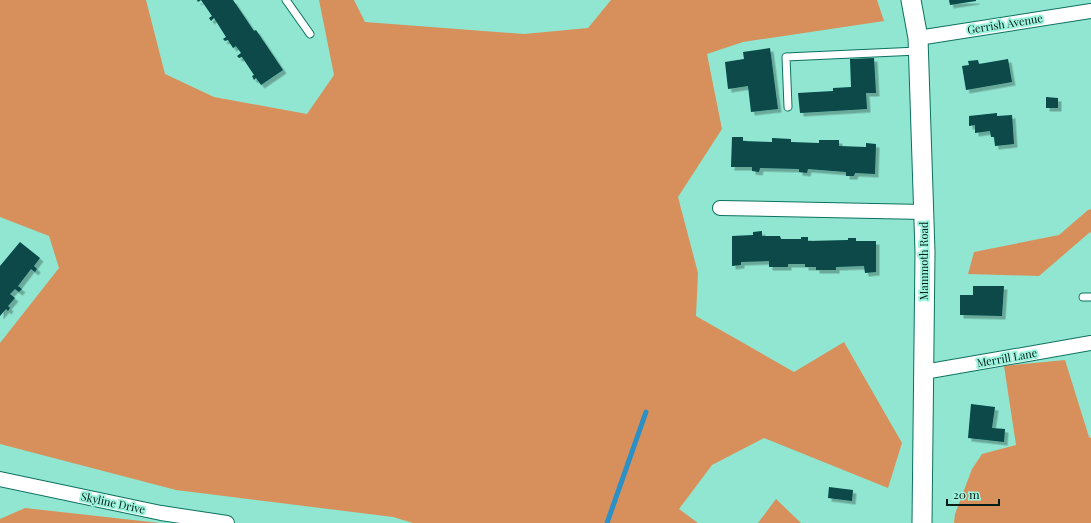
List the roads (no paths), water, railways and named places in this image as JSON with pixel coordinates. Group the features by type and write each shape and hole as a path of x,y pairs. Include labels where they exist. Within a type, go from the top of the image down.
{"main road":[{"name":"Mammoth Road","path":"911,0 918,44 925,259 922,523"}],"street":[{"name":"Gerrish Avenue","path":"918,44 1091,11"},
{"path":"720,208 924,212"},
{"name":"Merrill Lane","path":"924,372 1091,343"},
{"name":"Skyline Drive","path":"0,480 161,513 227,523"}],"lane":[{"path":"286,0 310,34"},
{"path":"788,107 786,57 918,44"},
{"path":"1083,296 1091,296"}],"waterway":[{"path":"607,523 646,412"}]}
